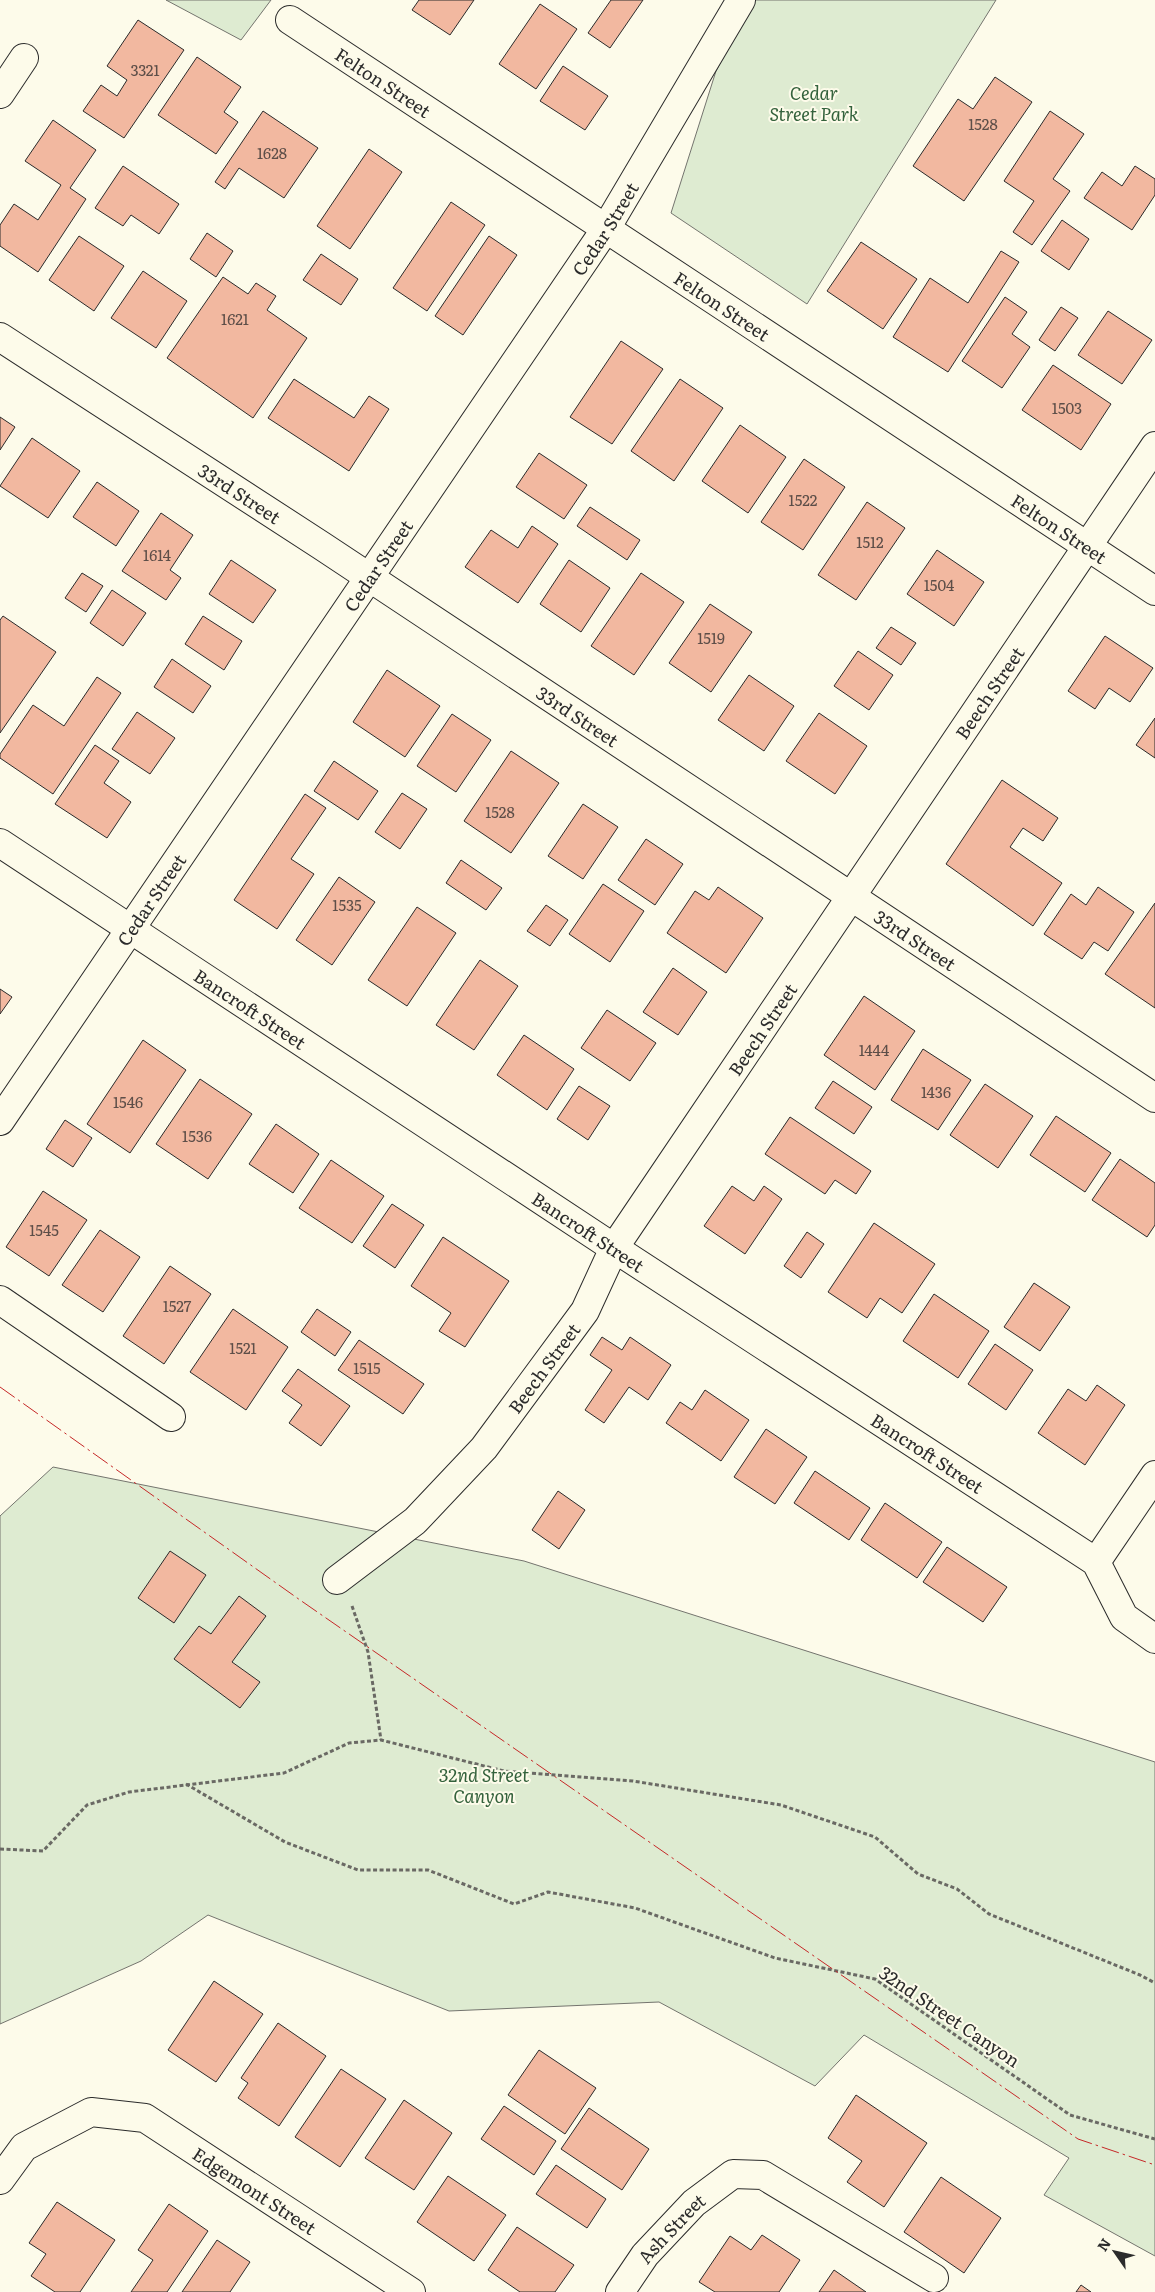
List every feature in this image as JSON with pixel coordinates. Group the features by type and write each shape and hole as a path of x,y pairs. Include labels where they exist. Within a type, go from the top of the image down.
{"street":[{"name":"Cedar Street","path":"0,1121 368,576 605,230 741,0"},
{"name":"Felton Street","path":"290,20 605,230 653,259 1155,591"},
{"path":"0,94 24,58"},
{"name":"33rd Street","path":"0,337 368,576 1155,1098"},
{"name":"Beech Street","path":"337,1580 415,1521 484,1448 585,1311 614,1248 1155,446"},
{"name":"Bancroft Street","path":"0,844 1096,1562 1124,1617 1155,1639"},
{"path":"0,1300 172,1417"},
{"path":"1096,1562 1155,1475"},
{"name":"Edgemont Street","path":"0,2180 24,2148 91,2112 145,2118 411,2292"},
{"name":"Ash Street","path":"620,2292 645,2255 694,2203 733,2174 763,2175 934,2278"}],"path":[{"path":"337,1580 352,1606 368,1652 381,1740"},
{"path":"0,1849 43,1851 87,1806 129,1792 284,1773 349,1743 381,1740 504,1772 633,1782 781,1805 875,1837 918,1874 957,1889 989,1914 1140,1975 1155,1983"},
{"name":"32nd Street Canyon","path":"186,1784 285,1842 358,1870 428,1870 514,1904 548,1892 635,1908 775,1958 875,1979 1070,2115 1155,2139"}],"green space":[{"path":"166,0 271,0 241,40"},
{"name":"Cedar Street Park","path":"754,0 996,0 807,304 671,213 716,71"},
{"name":"32nd Street Canyon","path":"53,1467 524,1561 1155,1762 1155,2256 1044,2195 1069,2158 864,2035 815,2086 659,2002 449,2011 208,1915 141,1961 0,2024 0,1516"}],"building":[{"path":"419,0 474,0 450,35 412,10"},
{"path":"611,0 643,0 610,48 588,33"},
{"path":"540,4 577,29 536,89 499,64"},
{"path":"138,20 184,50 124,138 83,111 101,85 117,96 127,80 107,66"},
{"path":"197,57 241,87 224,112 238,122 216,154 158,115"},
{"path":"563,66 608,96 585,130 540,101"},
{"path":"995,77 1032,102 964,201 913,166 958,99 973,109"},
{"path":"263,111 318,148 284,198 239,168 225,189 215,182"},
{"path":"1050,111 1084,134 1053,179 1070,191 1032,245 1013,232 1034,201 1004,181"},
{"path":"53,120 96,150 70,188 86,199 38,272 0,246 0,225 14,204 38,220 61,185 25,161"},
{"path":"369,149 402,172 350,249 317,226"},
{"path":"123,166 179,204 159,234 131,215 123,226 95,208"},
{"path":"1135,166 1155,179 1155,195 1132,230 1084,198 1102,172 1122,186"},
{"path":"451,202 485,225 427,311 393,288"},
{"path":"1062,220 1089,239 1069,270 1041,251"},
{"path":"207,233 233,251 216,277 190,259"},
{"path":"79,236 124,266 94,311 49,280"},
{"path":"489,236 517,255 463,335 435,316"},
{"path":"861,242 917,279 883,329 827,291"},
{"path":"1001,251 1019,262 948,372 893,337 930,278 968,303"},
{"path":"321,254 358,279 341,305 303,280"},
{"path":"143,271 187,301 156,348 111,318"},
{"path":"223,277 248,294 256,283 276,296 267,310 307,338 253,418 167,358"},
{"path":"1005,297 1027,312 1012,334 1030,347 1002,388 962,361"},
{"path":"1061,307 1078,318 1055,351 1039,340"},
{"path":"1108,311 1152,340 1122,384 1078,355"},
{"path":"621,341 663,369 612,444 570,417"},
{"path":"1053,365 1111,404 1081,450 1022,410"},
{"path":"294,379 354,418 369,396 389,409 349,471 268,418"},
{"path":"680,379 723,408 674,481 631,451"},
{"path":"0,417 15,427 0,450"},
{"path":"740,425 786,457 748,513 702,481"},
{"path":"32,438 80,471 48,518 0,486"},
{"path":"539,453 587,485 564,519 516,487"},
{"path":"804,459 845,487 803,550 761,522"},
{"path":"97,482 139,511 116,546 73,517"},
{"path":"867,502 905,528 856,600 818,575"},
{"path":"590,507 640,540 627,560 577,526"},
{"path":"161,513 193,535 170,570 181,578 166,600 122,571"},
{"path":"532,526 558,544 518,603 465,567 491,530 518,548"},
{"path":"937,550 984,582 954,626 907,594"},
{"path":"231,560 276,590 253,623 209,594"},
{"path":"569,560 610,588 581,632 540,604"},
{"path":"82,573 103,586 86,612 65,598"},
{"path":"641,573 684,602 634,675 591,646"},
{"path":"112,590 146,613 123,646 90,623"},
{"path":"710,604 752,632 711,692 669,663"},
{"path":"3,616 56,652 0,733 0,620"},
{"path":"203,616 242,641 224,670 185,644"},
{"path":"891,627 916,643 901,665 876,648"},
{"path":"1105,636 1153,668 1130,702 1109,688 1095,709 1068,691"},
{"path":"858,651 893,675 869,710 834,686"},
{"path":"172,659 211,686 193,713 154,687"},
{"path":"387,670 440,706 405,757 353,722"},
{"path":"749,675 794,706 764,751 718,720"},
{"path":"97,677 121,693 53,794 0,758 0,754 33,705 64,726"},
{"path":"137,712 175,738 150,774 112,749"},
{"path":"819,713 867,746 835,794 786,761"},
{"path":"452,714 491,740 456,792 417,766"},
{"path":"1155,718 1155,758 1136,745"},
{"path":"95,745 119,761 104,783 131,802 107,838 55,804"},
{"path":"511,751 559,783 511,853 464,821"},
{"path":"334,761 378,791 358,820 314,791"},
{"path":"1002,780 1058,818 1043,841 1023,828 1010,847 1062,883 1033,926 946,864"},
{"path":"402,793 427,809 400,849 375,832"},
{"path":"305,794 326,808 291,859 314,874 277,929 234,900"},
{"path":"583,804 618,827 583,879 548,856"},
{"path":"646,839 683,864 655,905 618,880"},
{"path":"461,860 502,888 486,910 446,883"},
{"path":"339,877 375,902 332,965 296,940"},
{"path":"603,884 644,911 610,962 569,934"},
{"path":"718,887 763,918 726,973 667,933 695,891 709,900"},
{"path":"1098,887 1134,912 1108,951 1094,942 1082,959 1044,934 1071,894 1086,905"},
{"path":"1155,903 1155,1008 1105,974"},
{"path":"546,905 568,920 550,946 527,931"},
{"path":"417,907 456,933 407,1006 368,980"},
{"path":"480,960 518,986 474,1050 436,1025"},
{"path":"673,968 707,992 678,1035 643,1012"},
{"path":"0,989 12,997 0,1014"},
{"path":"864,996 915,1031 875,1090 824,1055"},
{"path":"607,1010 656,1043 630,1081 581,1048"},
{"path":"524,1035 574,1069 547,1110 497,1075"},
{"path":"143,1040 186,1070 130,1153 87,1124"},
{"path":"923,1049 971,1080 938,1130 891,1100"},
{"path":"200,1079 252,1114 208,1179 156,1144"},
{"path":"833,1081 872,1107 854,1134 815,1108"},
{"path":"985,1084 1033,1116 998,1168 950,1135"},
{"path":"579,1086 610,1106 588,1140 557,1119"},
{"path":"1056,1116 1111,1153 1085,1192 1030,1155"},
{"path":"790,1117 871,1171 856,1194 835,1180 825,1194 765,1154"},
{"path":"65,1120 92,1138 73,1167 46,1149"},
{"path":"276,1124 319,1154 293,1193 249,1164"},
{"path":"1120,1159 1155,1183 1155,1225 1147,1237 1092,1200"},
{"path":"331,1160 384,1196 352,1243 299,1208"},
{"path":"732,1186 754,1201 764,1186 782,1199 745,1254 704,1226"},
{"path":"43,1191 87,1220 49,1276 6,1247"},
{"path":"392,1204 424,1225 395,1268 363,1246"},
{"path":"874,1223 935,1264 902,1313 880,1298 867,1318 828,1292"},
{"path":"100,1230 140,1257 103,1312 62,1285"},
{"path":"807,1232 824,1244 801,1278 784,1266"},
{"path":"443,1237 509,1281 465,1347 439,1331 451,1313 411,1286"},
{"path":"170,1266 211,1294 164,1364 123,1336"},
{"path":"1034,1283 1070,1307 1040,1351 1004,1327"},
{"path":"934,1294 989,1331 958,1378 903,1341"},
{"path":"233,1309 288,1347 246,1410 190,1372"},
{"path":"317,1309 351,1332 335,1356 301,1332"},
{"path":"602,1337 622,1350 630,1337 671,1365 648,1400 629,1387 604,1423 585,1410 612,1370 590,1355"},
{"path":"359,1340 424,1384 403,1414 338,1370"},
{"path":"995,1344 1033,1370 1006,1410 968,1384"},
{"path":"298,1369 350,1406 321,1446 289,1423 302,1405 282,1391"},
{"path":"1097,1385 1125,1405 1085,1465 1038,1433 1068,1389 1086,1401"},
{"path":"705,1390 749,1420 721,1461 666,1423 680,1402 692,1410"},
{"path":"766,1429 807,1457 775,1504 734,1477"},
{"path":"815,1471 870,1508 849,1540 794,1503"},
{"path":"558,1491 585,1510 559,1549 532,1530"},
{"path":"885,1503 942,1542 917,1578 861,1540"},
{"path":"947,1547 1007,1587 983,1622 923,1582"},
{"path":"170,1551 206,1575 174,1623 138,1598"},
{"path":"239,1596 266,1616 232,1662 260,1682 240,1708 174,1659 199,1626 211,1634"},
{"path":"214,1981 263,2014 216,2082 168,2050"},
{"path":"278,2023 326,2056 279,2126 238,2098 248,2083 241,2078"},
{"path":"539,2050 596,2088 565,2134 508,2095"},
{"path":"341,2069 386,2099 340,2167 295,2137"},
{"path":"856,2095 927,2143 884,2207 847,2182 862,2161 828,2138"},
{"path":"404,2100 452,2133 414,2190 365,2158"},
{"path":"504,2106 556,2141 534,2175 481,2139"},
{"path":"589,2108 649,2149 622,2190 561,2149"},
{"path":"556,2165 606,2199 587,2228 536,2194"},
{"path":"448,2176 506,2215 474,2261 417,2222"},
{"path":"941,2177 1001,2218 964,2273 904,2232"},
{"path":"57,2202 115,2240 80,2292 55,2292 31,2276 46,2254 29,2243"},
{"path":"169,2204 208,2231 167,2292 131,2292 153,2260 138,2250"},
{"path":"517,2227 574,2265 555,2292 520,2292 488,2270"},
{"path":"762,2235 800,2260 779,2292 715,2292 699,2282 730,2236 751,2250"},
{"path":"217,2240 250,2262 230,2292 182,2292"},
{"path":"834,2270 866,2292 819,2292"},
{"path":"1081,2285 1091,2292 1076,2292"}],"power":[{"path":"0,1387 300,1600 1078,2139 1155,2165"}]}
